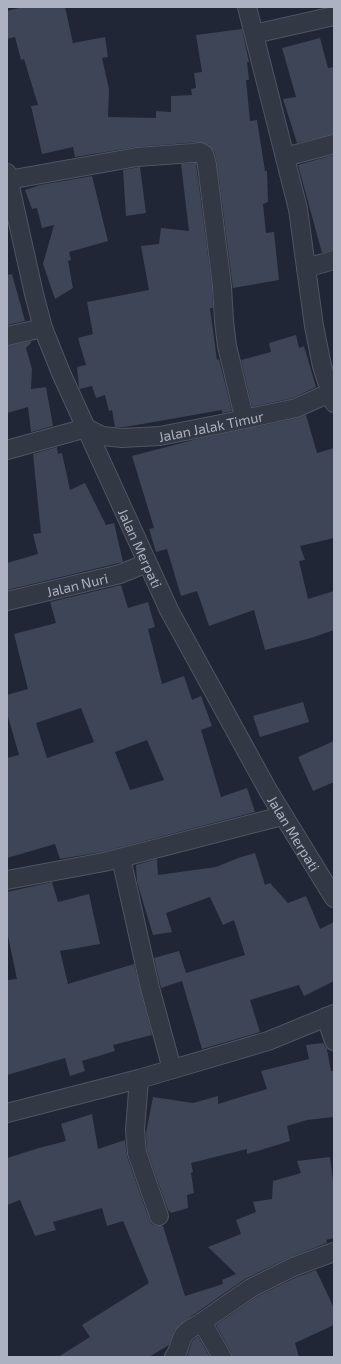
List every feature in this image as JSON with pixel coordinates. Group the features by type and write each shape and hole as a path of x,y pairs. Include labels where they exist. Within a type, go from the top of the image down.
{"street":[{"path":"247,7 298,208 314,326 322,366 333,395"},
{"path":"254,34 334,16"},
{"path":"285,158 334,144"},
{"path":"8,176 137,157 200,152 204,154 207,165 221,279 227,346 243,413 246,419"},
{"name":"Jalan Merpati","path":"8,176 12,214 43,328 61,373 169,610 282,816 334,898"},
{"path":"306,268 334,260"},
{"path":"7,336 43,328"},
{"name":"Jalan Jalak Timur","path":"86,428 102,436 122,438 160,436 296,408 333,395"},
{"path":"7,450 86,428"},
{"name":"Jalan Nuri","path":"7,601 120,574 147,563"},
{"path":"7,880 121,858 282,816"},
{"path":"121,858 150,988 172,1069"},
{"path":"7,1113 139,1079 268,1041 330,1015 334,1041"},
{"path":"139,1079 135,1130 137,1153 159,1216"},
{"path":"174,1357 178,1353 185,1332 251,1288 293,1267 334,1252"},
{"path":"202,1322 222,1357"}],"building":[{"path":"23,7 65,7 73,43 105,37 108,57 102,58 109,89 108,117 156,118 156,111 171,112 171,96 192,95 191,89 196,88 194,73 202,72 196,35 242,29 249,62 247,62 249,80 246,80 250,121 257,120 265,171 267,171 268,202 263,204 266,233 274,232 279,280 233,288 217,164 214,151 209,145 199,142 136,147 75,157 73,147 42,154 31,106 38,105 24,59 21,60 15,37 7,39 7,11"},
{"path":"320,38 328,68 334,67 334,134 297,143 283,99 296,97 282,48"},
{"path":"333,155 334,250 322,253 298,165"},
{"path":"196,163 212,287 213,308 210,308 217,360 219,359 232,411 222,413 222,410 125,427 115,427 112,410 109,411 105,395 96,398 92,386 79,388 77,367 86,365 78,338 93,334 87,302 149,290 141,246 159,244 161,228 189,231 181,164"},
{"path":"140,167 146,213 126,216 123,170"},
{"path":"92,176 108,241 69,252 71,260 68,261 73,288 55,299 43,264 54,225 42,228 37,208 32,209 25,190 40,185"},
{"path":"12,274 25,321 7,325 7,275"},
{"path":"296,335 299,348 304,346 316,387 293,398 252,407 241,360 271,352 269,343"},
{"path":"31,341 26,348 32,369 31,389 46,387 53,426 31,432 28,407 7,413 7,346"},
{"path":"306,415 317,453 334,448 334,538 300,546 305,560 299,561 308,599 334,591 334,630 311,638 265,650 254,610 209,626 197,591 181,596 167,549 156,552 149,529 154,528 132,456 197,439 298,418"},
{"path":"57,447 58,454 62,453 70,490 85,483 106,525 114,523 123,562 7,590 7,563 38,554 33,534 41,533 33,454"},
{"path":"121,585 128,608 148,602 155,627 148,629 162,684 184,676 192,700 201,696 212,726 201,730 221,797 247,788 255,812 102,852 60,859 55,844 7,858 7,758 19,755 7,713 7,695 28,689 14,634 56,623 50,602","holes":["81,708 94,742 47,758 36,723","147,740 164,780 130,790 115,752"]},
{"path":"303,702 309,722 260,737 253,716"},
{"path":"334,741 334,782 313,791 298,757"},
{"path":"255,853 265,885 270,883 288,903 306,896 320,929 334,922 334,981 304,996 299,985 250,1000 260,1032 202,1049 182,981 161,988 154,958 179,951 186,973 245,955 234,920 223,925 210,897 166,913 172,932 153,935 137,882 136,865 157,859 158,875 216,867"},
{"path":"52,882 58,902 89,894 100,944 60,951 68,984 134,964 152,1035 113,1045 115,1051 82,1061 85,1071 70,1076 65,1058 7,1075 7,980 17,979 7,931 7,892"},
{"path":"323,1043 327,1049 331,1071 334,1071 334,1117 307,1120 287,1126 290,1141 247,1154 247,1149 191,1163 194,1193 187,1195 188,1208 171,1213 168,1210 147,1151 146,1133 153,1097 193,1103 218,1096 218,1104 267,1089 261,1071 309,1059 306,1045"},
{"path":"92,1114 98,1149 125,1140 127,1156 149,1219 152,1224 163,1226 185,1296 223,1284 222,1280 236,1274 208,1247 241,1234 236,1220 256,1212 253,1202 272,1199 273,1181 301,1173 297,1161 330,1157 334,1188 334,1238 326,1240 327,1243 288,1258 245,1279 180,1324 174,1331 169,1345 149,1357 58,1357 90,1337 82,1325 149,1283 123,1221 107,1226 102,1208 53,1222 56,1230 35,1236 20,1200 7,1205 7,1158 66,1141 61,1124"},
{"path":"316,1270 334,1308 334,1325 295,1343 299,1357 232,1357 231,1352 216,1325 256,1297 297,1277"},
{"path":"198,1336 210,1357 187,1357 192,1341"}]}
